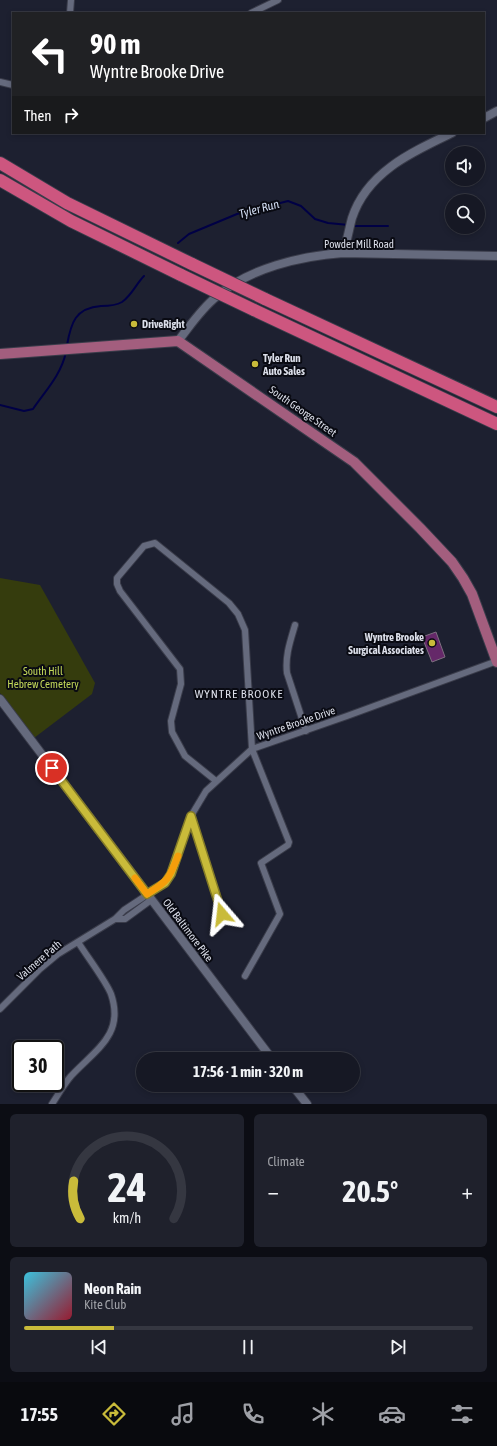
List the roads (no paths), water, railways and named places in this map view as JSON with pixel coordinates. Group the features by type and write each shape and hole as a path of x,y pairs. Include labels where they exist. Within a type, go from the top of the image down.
{"highway":[{"path":"0,163 67,203 265,299 497,407"},
{"path":"0,180 71,221 254,310 497,424"}],"main road":[{"path":"0,354 178,341"},
{"name":"South George Street","path":"178,341 354,462 410,517 452,562 463,578 474,600 497,661"}],"street":[{"path":"64,0 70,2"},
{"path":"253,12 278,0"},
{"path":"0,82 12,85"},
{"path":"485,117 497,111"},
{"path":"344,253 349,230 361,199 374,181 384,171 410,154 450,134"},
{"name":"Powder Mill Road","path":"178,341 207,305 237,282 278,264 323,254 344,253 497,256"},
{"path":"216,781 185,756 172,732 171,721 181,684 180,669 120,591 117,584 117,578 144,546 155,544 229,603 238,614 245,630 252,749 289,842 288,845 261,863 280,914 245,976"},
{"path":"295,625 287,651 286,664 287,673 306,731"},
{"name":"Wyntre Brooke Drive","path":"149,897 165,883 171,874 191,816 206,791 252,749 306,731 497,661"},
{"name":"Old Baltimore Pike","path":"0,699 267,1052"},
{"path":"191,816 222,914"},
{"name":"Valmere Path","path":"0,1009 40,969 78,942 115,919 124,910 149,897"},
{"path":"52,1104 70,1077 105,1043 112,1029 115,1014 111,993 78,942"},
{"path":"298,1092 307,1104"}],"waterway":[{"name":"Tyler Run","path":"178,243 189,234 237,214 288,201 301,206 315,219 328,223 349,225"},
{"name":"Tyler Run","path":"353,226 388,226"},
{"name":"Tyler Run","path":"67,345 70,330 80,313 92,307 112,305 122,302 129,296 144,276"},
{"name":"Tyler Run","path":"0,405 24,411 33,409 57,375 66,352"}],"place":[{"name":"DriveRight","path":"134,324"},
{"name":"Tyler Run Auto Sales","path":"255,364"},
{"name":"Wyntre Brooke Surgical Associates","path":"432,643"}],"district":[{"name":"WYNTRE BROOKE","path":"239,694"}],"park label":[{"name":"South Hill Hebrew Cemetery","path":"43,677"}]}
